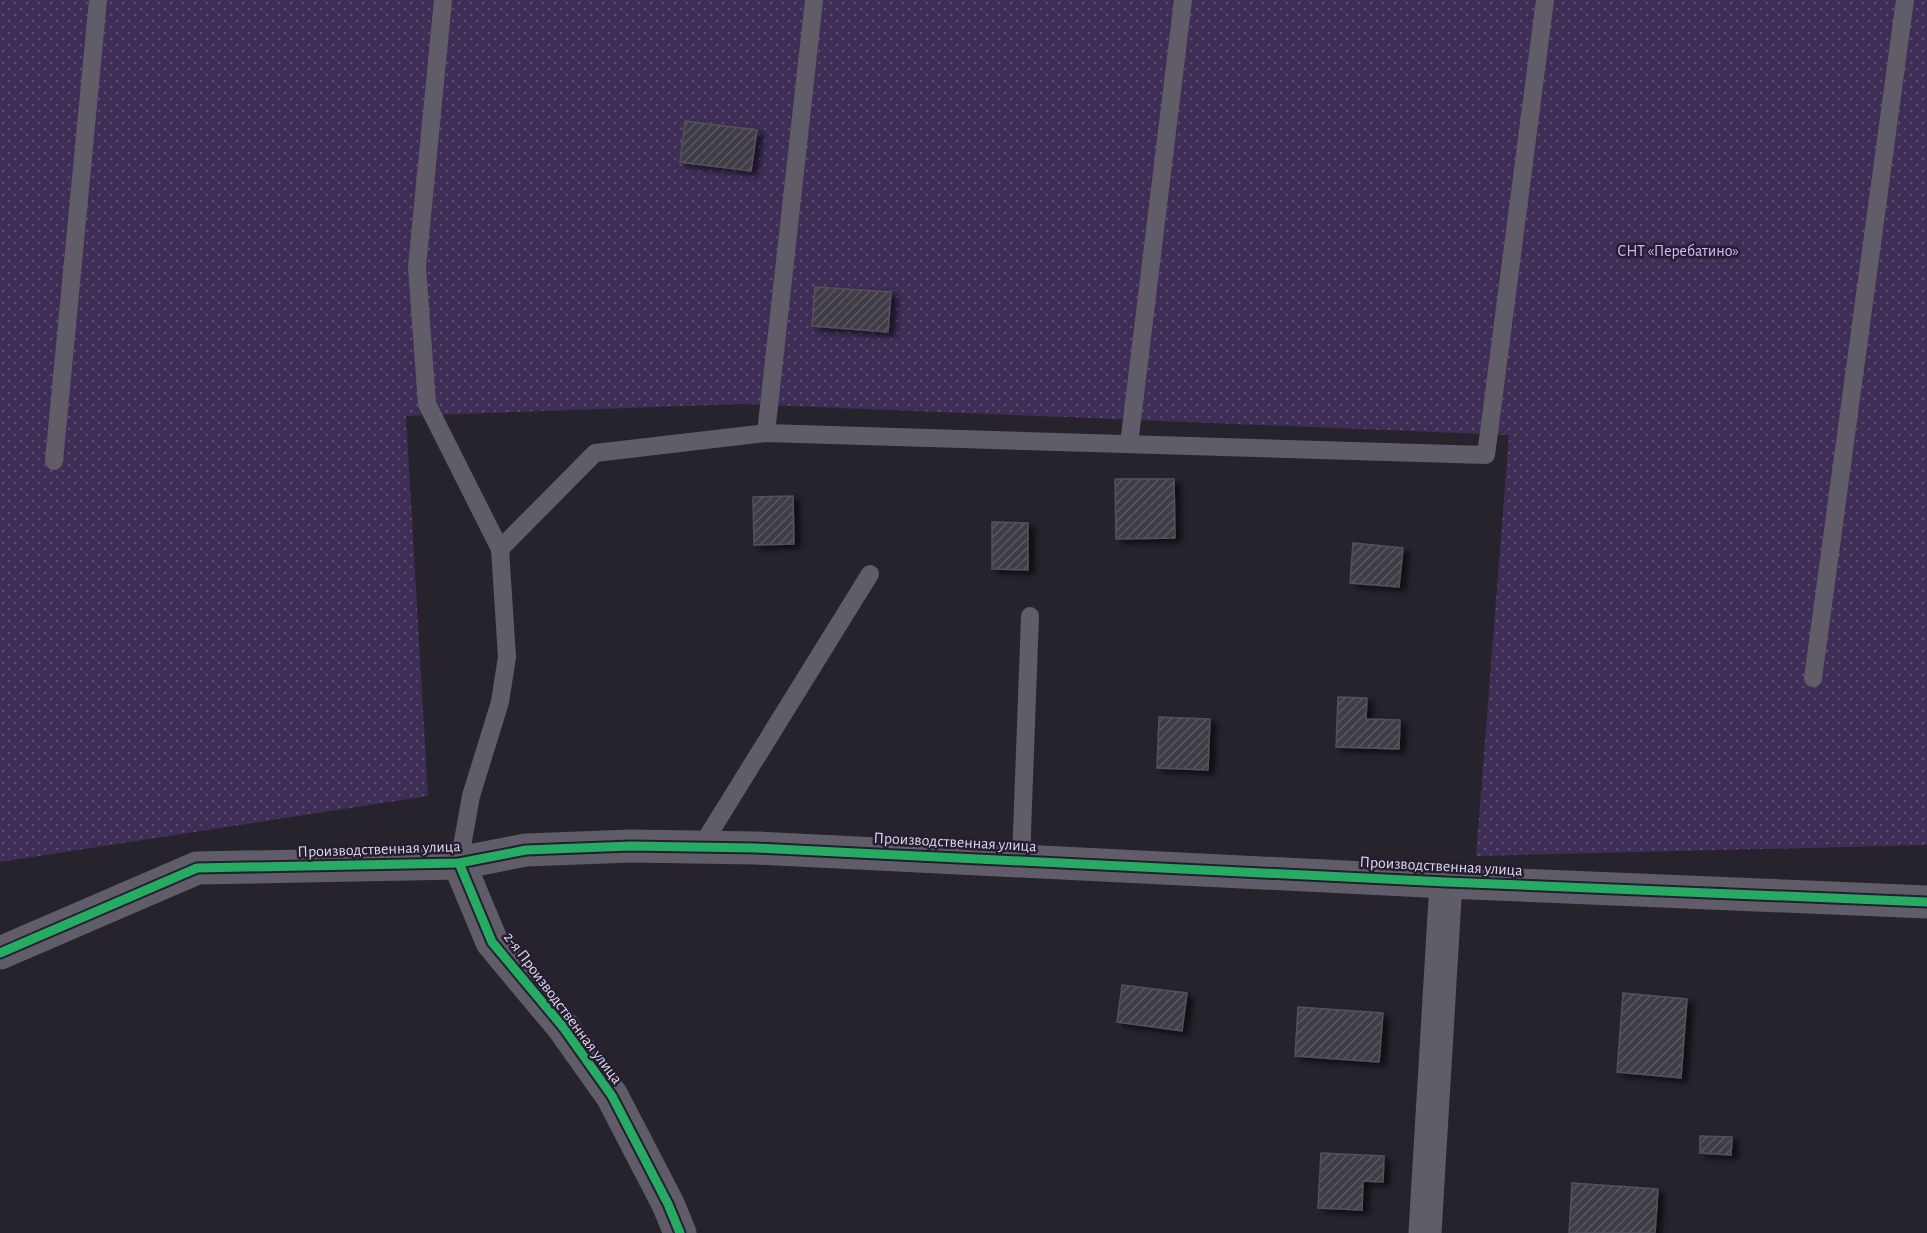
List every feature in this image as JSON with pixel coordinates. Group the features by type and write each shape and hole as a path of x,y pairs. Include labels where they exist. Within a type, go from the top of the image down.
{"street":[{"name":"Производственная улица","path":"0,953 197,868 459,863 526,850 631,846 1021,860 1446,882 1927,902"},
{"name":"2-я Производственная улица","path":"459,863 492,942 563,1027 612,1096 668,1204 680,1233"},
{"path":"1425,1233 1446,882"}],"lane":[{"path":"54,461 98,0"},
{"path":"443,0 417,267 427,404 500,549 507,657 500,702 471,796 459,863"},
{"path":"766,433 814,0"},
{"path":"1129,444 1183,0"},
{"path":"500,549 595,453 766,433 1486,455 1545,0"},
{"path":"1813,678 1905,0"},
{"path":"701,848 870,574"},
{"path":"1021,860 1030,616"}],"green space":[{"name":"СНТ «Перебатино»","path":"0,0 1927,0 1927,845 1476,856 1509,435 742,404 406,416 428,796 0,862"}],"building":[{"path":"685,121 757,130 751,171 680,162"},
{"path":"815,287 891,292 888,332 812,326"},
{"path":"1115,479 1174,479 1175,538 1116,539"},
{"path":"793,496 794,544 754,545 753,497"},
{"path":"992,522 1028,523 1028,570 992,569"},
{"path":"1353,543 1403,548 1399,587 1350,583"},
{"path":"1338,697 1367,698 1366,719 1400,720 1399,749 1336,747"},
{"path":"1159,717 1210,719 1208,770 1157,768"},
{"path":"1122,985 1187,993 1182,1031 1117,1022"},
{"path":"1623,993 1687,999 1681,1078 1617,1072"},
{"path":"1298,1007 1383,1013 1379,1062 1295,1056"},
{"path":"1700,1136 1732,1137 1731,1155 1700,1153"},
{"path":"1321,1153 1384,1156 1383,1182 1363,1181 1362,1210 1318,1208"},
{"path":"1572,1183 1658,1189 1655,1233 1569,1233"}],"cycle path":[{"path":"0,953 197,868 459,863 526,850 631,846 756,848 1446,882 1927,902"},
{"path":"459,863 492,942 563,1027 612,1096 668,1204 680,1233"}]}
